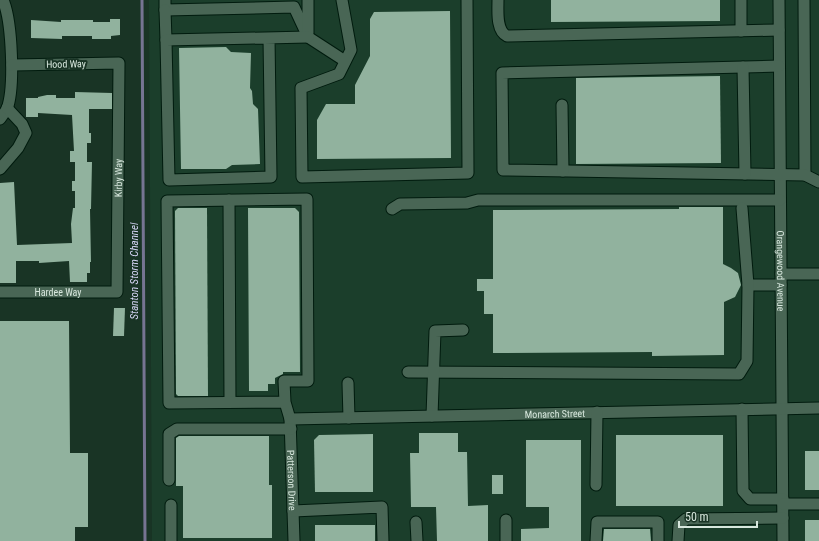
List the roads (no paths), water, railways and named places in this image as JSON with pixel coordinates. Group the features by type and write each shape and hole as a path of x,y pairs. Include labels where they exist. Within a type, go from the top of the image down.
{"street":[{"path":"0,120 7,108 12,65 6,9 3,0"},
{"path":"308,0 308,37"},
{"path":"342,0 351,50 339,74 301,88 302,177 468,173 467,0"},
{"path":"498,0 500,29 502,34 507,36 779,30"},
{"path":"741,0 741,31"},
{"name":"Orangewood Avenue","path":"779,0 783,541"},
{"path":"804,0 805,175"},
{"path":"269,38 271,177 169,180 165,5 275,4 294,7 308,37 345,61"},
{"path":"166,40 308,37"},
{"name":"Hood Way","path":"12,65 119,63"},
{"name":"Kirby Way","path":"117,292 119,63"},
{"path":"779,66 502,73 502,170 805,175 819,182"},
{"path":"743,67 745,174"},
{"path":"562,105 563,171"},
{"path":"0,169 18,148 26,133 22,124 7,108"},
{"path":"230,402 229,200 167,201 169,403 285,402"},
{"name":"Patterson Drive","path":"229,200 307,200 308,380 284,381 285,402 290,424 294,541"},
{"path":"392,209 400,204 467,203 478,200 780,200"},
{"path":"408,372 739,374 747,361 748,285 742,208"},
{"path":"748,285 819,274"},
{"name":"Hardee Way","path":"0,292 117,292"},
{"path":"432,416 434,331 463,330"},
{"path":"348,383 349,418"},
{"name":"Monarch Street","path":"169,480 169,434 177,429 290,424 349,418 819,408"},
{"path":"742,409 743,491 750,499 819,504"},
{"path":"596,485 597,412"},
{"path":"171,505 171,541"},
{"path":"293,511 382,507 383,541"},
{"path":"678,541 679,526 686,519 783,518"},
{"path":"506,520 506,541"},
{"path":"416,522 417,541"},
{"path":"596,541 596,522 658,522 658,541"}],"waterway":[{"name":"Stanton Storm Channel","path":"142,0 145,541"}]}
